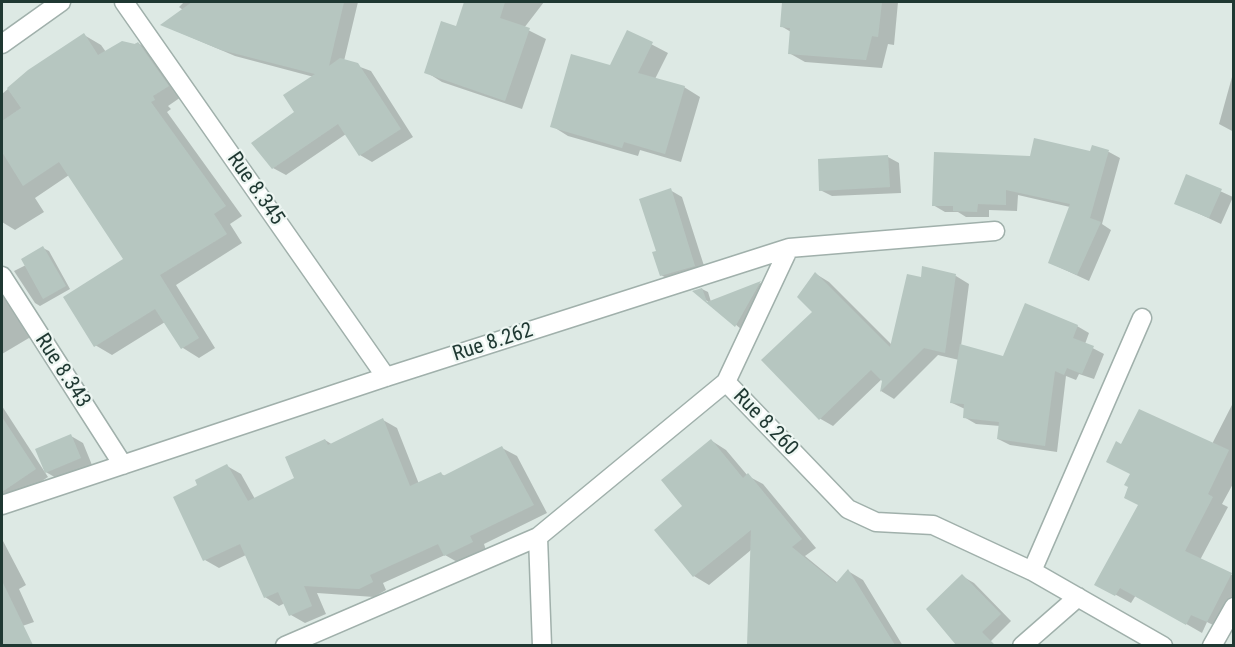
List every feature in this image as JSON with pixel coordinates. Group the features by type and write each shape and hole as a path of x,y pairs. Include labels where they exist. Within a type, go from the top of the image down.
{"street":[{"path":"2,44 61,2"},
{"name":"Rue 8.345","path":"124,2 386,377"},
{"name":"Rue 8.262","path":"2,505 386,377 789,248 994,231"},
{"path":"726,382 789,248"},
{"name":"Rue 8.343","path":"2,276 123,465"},
{"path":"1032,571 1142,318"},
{"name":"Rue 8.260","path":"285,645 538,537 726,382 848,509 876,522 933,525 1032,571 1162,645"},
{"path":"538,537 542,645"},
{"path":"1022,645 1078,597"},
{"path":"1212,645 1233,608"}],"building":[{"path":"192,2 344,2 329,66 340,58 358,63 401,129 359,156 338,124 272,169 251,143 294,112 283,95 315,74 221,50 160,25"},
{"path":"464,2 505,2 500,18 530,28 505,101 424,73 441,21 456,26"},
{"path":"782,2 882,2 878,37 872,36 866,60 788,54 790,28 780,27"},
{"path":"627,30 653,42 638,73 685,86 665,154 624,142 622,148 550,127 571,54 610,65"},
{"path":"84,33 98,55 122,41 135,44 138,42 169,86 153,96 155,100 151,102 226,206 214,214 227,234 160,275 199,338 181,349 155,309 94,347 63,297 123,259 59,162 23,186 2,152 2,121 21,108 7,88 28,70"},
{"path":"1034,138 1090,151 1092,145 1109,150 1090,218 1101,222 1077,275 1048,263 1070,204 1006,190 1006,205 978,204 977,212 953,211 953,206 932,206 934,152 1030,156"},
{"path":"888,155 890,187 819,191 818,159"},
{"path":"1186,174 1222,189 1209,218 1174,204"},
{"path":"671,188 695,266 660,276 652,252 656,251 639,199"},
{"path":"43,246 66,286 43,299 21,259"},
{"path":"922,266 956,274 945,353 924,348 880,392 882,381 871,370 819,420 761,360 812,312 797,297 815,272 890,347 907,274 921,277"},
{"path":"761,281 735,327 692,291 702,288 707,302"},
{"path":"1025,303 1078,325 1073,338 1094,346 1082,374 1067,368 1064,375 1055,371 1045,446 997,439 999,422 963,418 964,404 950,403 960,344 1003,356"},
{"path":"1139,409 1229,450 1208,494 1213,497 1185,551 1232,573 1207,622 1191,615 1186,625 1120,588 1115,596 1094,585 1138,505 1124,498 1128,487 1124,485 1130,474 1106,462 1116,441 1121,444"},
{"path":"2,417 36,469 2,492"},
{"path":"383,418 410,486 441,472 443,476 502,446 534,505 470,536 473,542 444,556 438,544 370,575 373,582 359,589 304,586 312,606 289,616 278,592 264,598 240,544 203,561 173,497 197,485 195,480 227,464 248,501 294,478 285,457 325,439 328,445"},
{"path":"71,434 81,458 45,473 35,449"},
{"path":"711,439 743,478 748,473 802,539 792,547 836,583 848,569 895,645 747,645 751,530 693,577 654,530 682,506 661,480"},
{"path":"962,574 1001,614 982,632 995,645 956,645 926,609"},
{"path":"2,581 33,645 2,645"}]}
